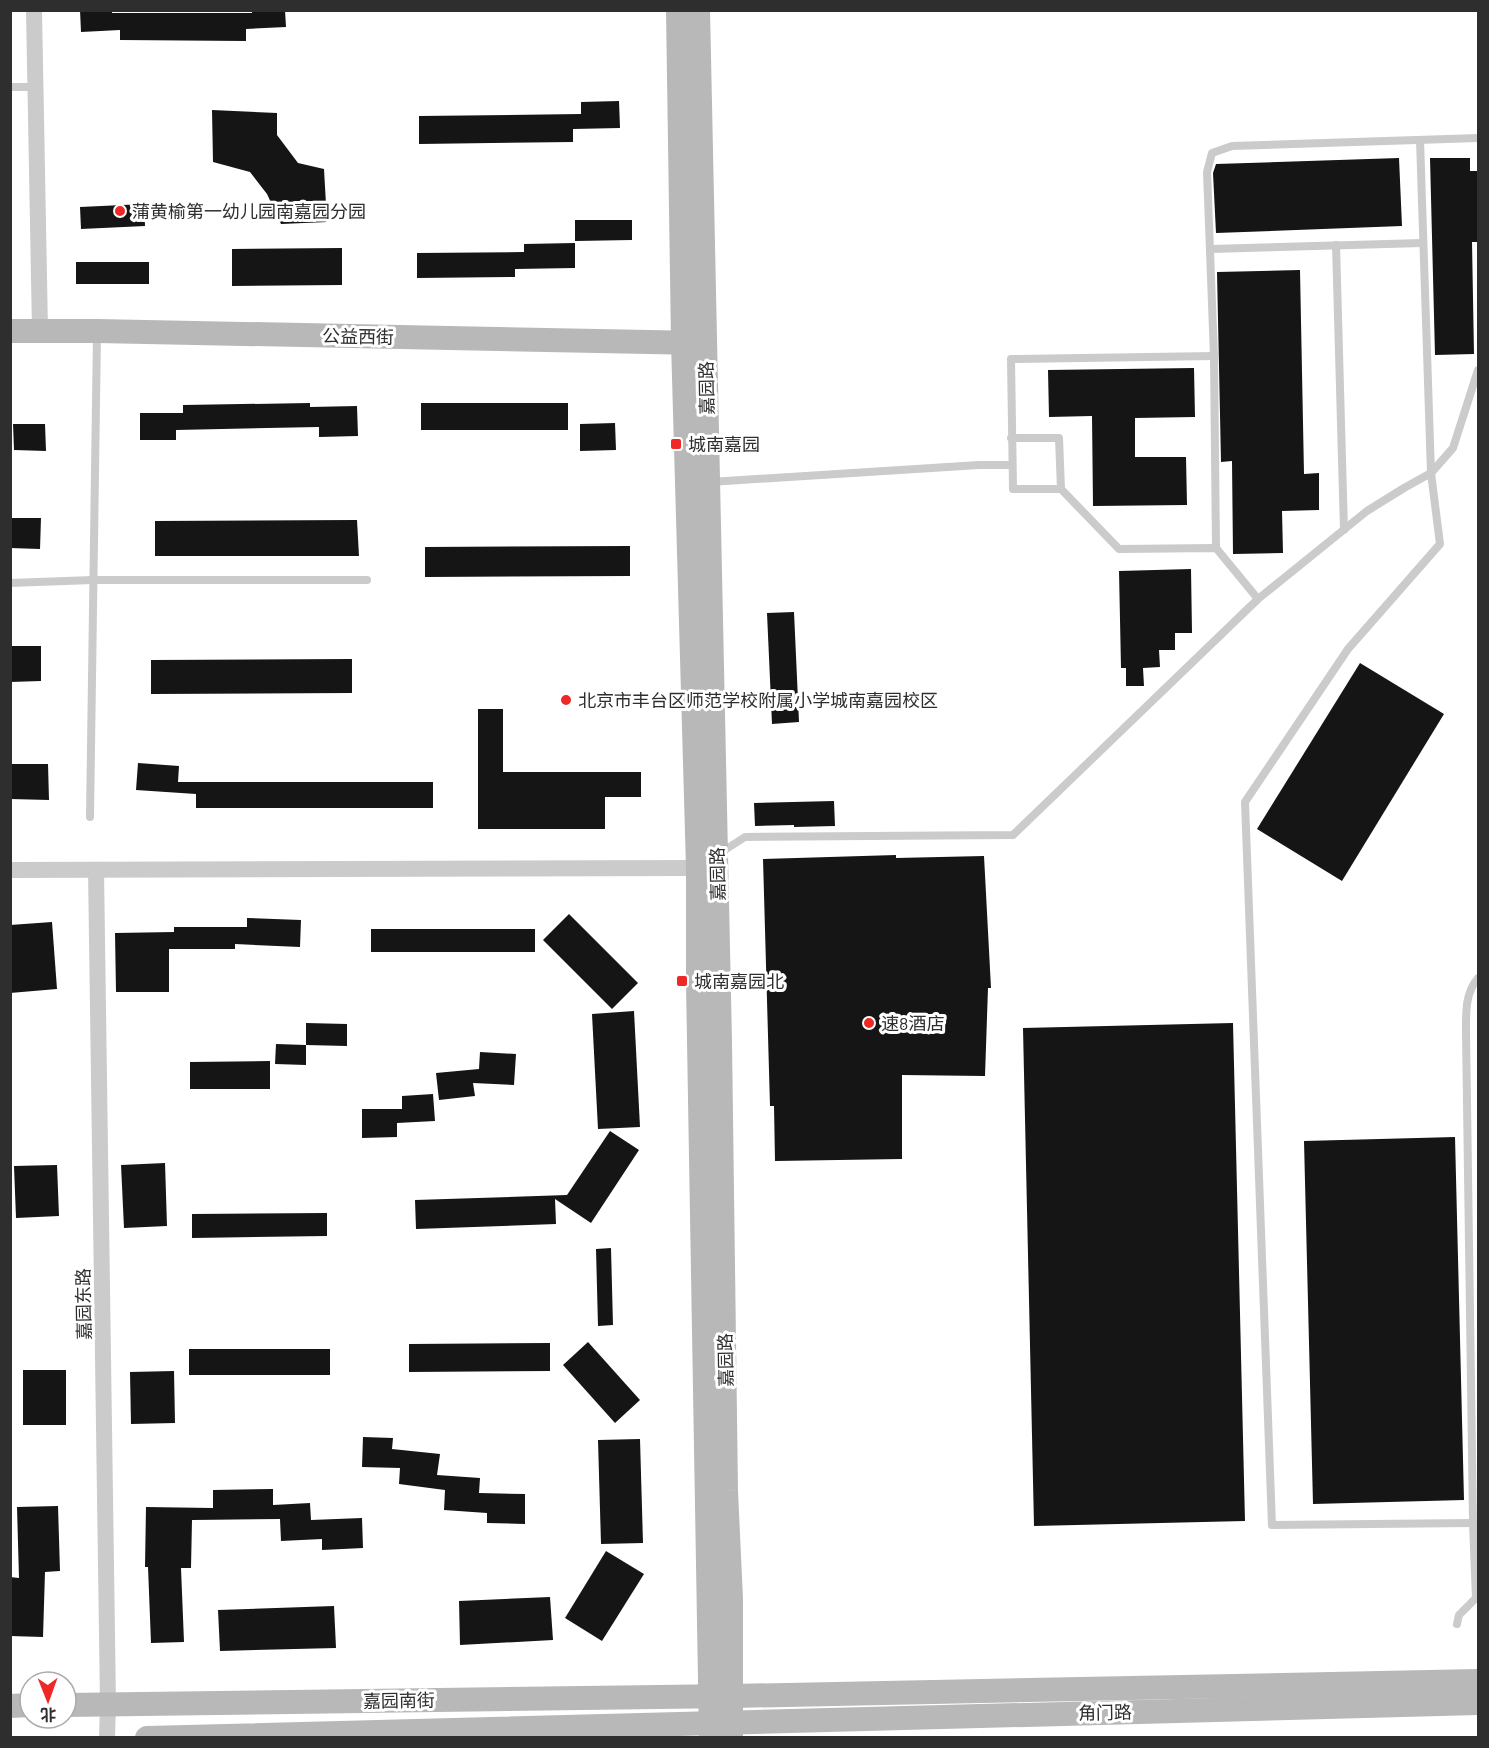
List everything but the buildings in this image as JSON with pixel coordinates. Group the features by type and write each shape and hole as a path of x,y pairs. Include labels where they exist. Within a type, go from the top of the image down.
{"main road":[{"name":"嘉园路","path":"678,10 694,343 707,862 721,1730"},
{"name":"嘉园路","path":"694,343 698,10"},
{"name":"公益西街","path":"10,331 694,343"},
{"name":"角门路","path":"721,1696 1479,1681"},
{"name":"嘉园南街","path":"78,1705 721,1696"},
{"name":"角门路","path":"721,1730 1479,1704"},
{"name":"嘉园南街","path":"147,1737 721,1730"},
{"path":"690,1737 721,1730"}],"street":[{"path":"34,10 40,331"},
{"path":"10,870 707,862"},
{"name":"嘉园东路","path":"96,870 107,1737"}],"lane":[{"path":"10,87 36,87"},
{"path":"1258,599 1216,548 1214,356 1207,172 1212,153 1232,146 1479,138"},
{"path":"1420,140 1431,473 1440,544 1348,649 1245,802 1272,1525 1473,1523"},
{"path":"1211,249 1423,243"},
{"path":"1336,245 1344,530"},
{"path":"90,818 97,331"},
{"path":"1060,489 1013,489 1011,359 1214,356"},
{"path":"707,862 745,837 1013,836 1258,599 1367,511 1431,473 1453,448 1479,370"},
{"path":"1011,438 1059,438 1060,489 1119,549 1216,548"},
{"path":"697,483 979,465 1012,465"},
{"path":"10,583 93,580 367,580"},
{"path":"1457,1624 1459,1614 1477,1598 1473,1523 1466,1003 1473,984 1479,978"}],"place":[{"name":"蒲黄榆第一幼儿园南嘉园分园","path":"120,211"},
{"name":"城南嘉园","path":"676,444"},
{"name":"北京市丰台区师范学校附属小学城南嘉园校区","path":"566,700"},
{"name":"城南嘉园北","path":"682,981"},
{"name":"速8酒店","path":"869,1023"}]}
